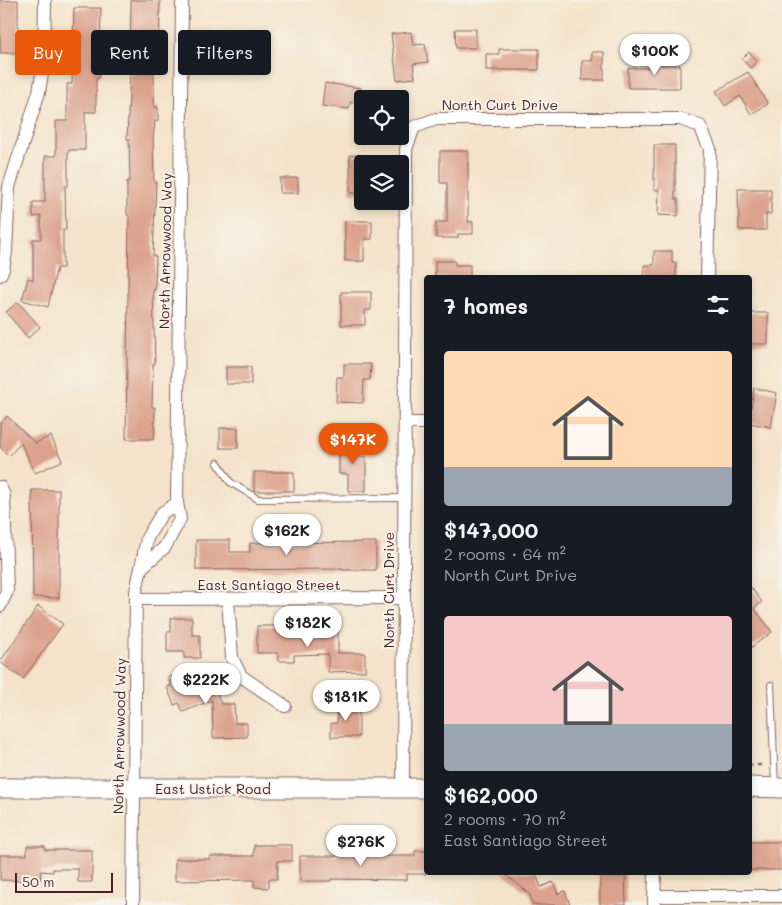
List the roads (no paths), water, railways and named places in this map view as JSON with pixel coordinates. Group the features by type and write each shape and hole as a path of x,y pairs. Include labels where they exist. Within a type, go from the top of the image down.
{"main road":[{"name":"East Ustick Road","path":"0,788 424,788"},
{"path":"752,788 778,788"}],"street":[{"path":"0,275 4,269 6,252 9,187 39,92 44,62 45,0"},
{"name":"North Arrowwood Way","path":"142,568 166,547 180,519 177,503 182,0"},
{"name":"North Curt Drive","path":"403,788 406,148 414,127 436,119 680,119 700,126 710,149 707,275"},
{"path":"405,423 424,423"},
{"path":"0,487 4,495 7,591 0,606"},
{"name":"North Arrowwood Way","path":"133,905 136,590 147,538 162,513 177,503"},
{"name":"East Santiago Street","path":"136,599 403,598"},
{"path":"228,599 232,658 241,676 285,706"},
{"path":"655,875 654,900 782,896"}],"lane":[{"path":"218,463 230,482 258,499 404,498"},
{"path":"772,684 778,788"}]}
